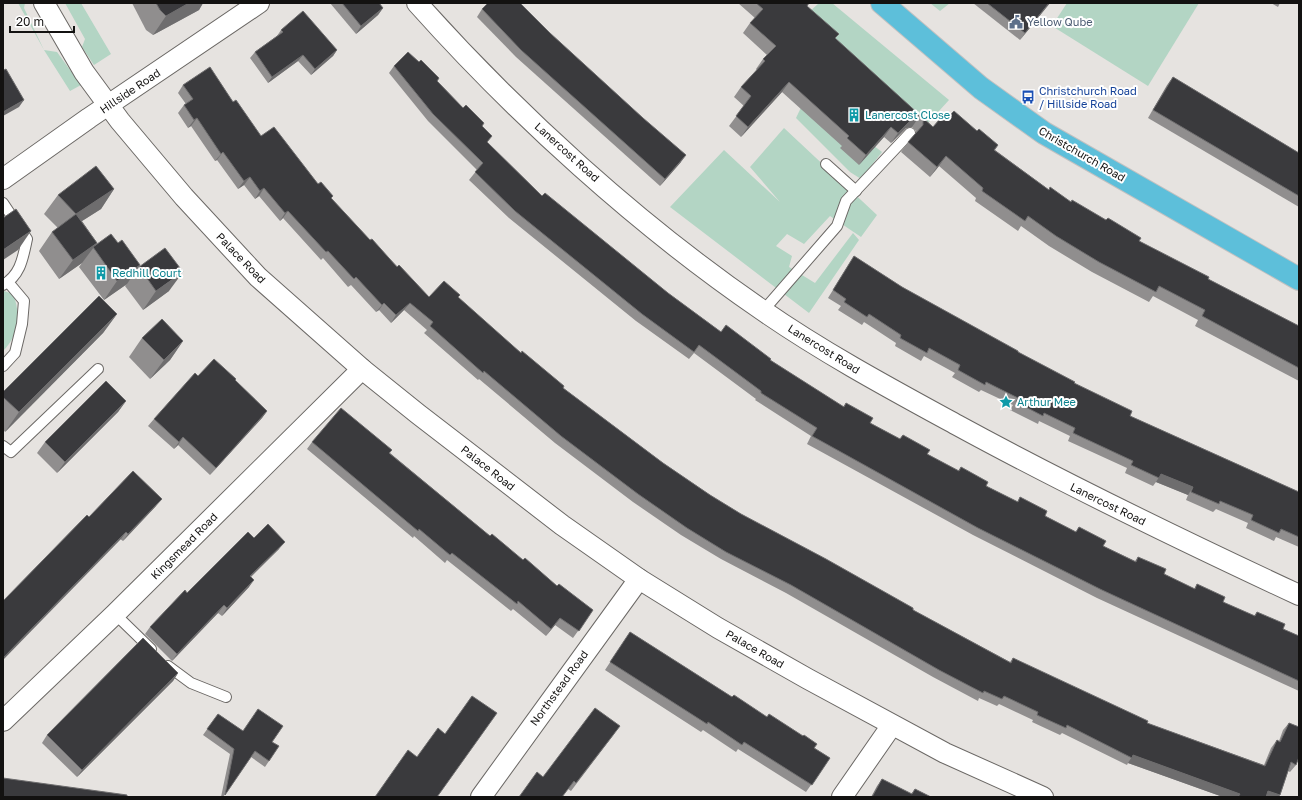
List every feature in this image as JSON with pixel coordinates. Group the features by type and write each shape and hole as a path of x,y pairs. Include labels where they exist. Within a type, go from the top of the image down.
{"highway":[{"name":"Christchurch Road","path":"882,3 981,88 1044,133 1299,279"}],"street":[{"name":"Palace Road","path":"44,3 84,72 110,105 120,121 184,197 258,277 362,368 418,414 562,525 639,579 725,632 945,753 1043,797"},
{"name":"Hillside Road","path":"3,179 89,118 259,3"},
{"name":"Lanercost Road","path":"417,3 462,52 592,176 688,255 763,311 889,388 1003,450 1107,504 1299,595"},
{"name":"Kingsmead Road","path":"3,721 115,614 362,368"},
{"name":"Northstead Road","path":"481,797 639,579"},
{"path":"842,797 892,725"}],"lane":[{"path":"763,311 837,226 846,201 910,133"},
{"path":"826,164 856,191"},
{"path":"3,203 27,239 19,270 5,284 24,301 22,324 15,352 3,366"},
{"path":"3,446 10,452 98,369"},
{"path":"115,614 173,671 192,683 226,697"}],"green space":[{"path":"18,3 25,3 24,8 44,50"},
{"path":"65,3 81,3 111,54 94,65 82,47 85,39"},
{"path":"819,3 832,3 949,100 928,123 807,14"},
{"path":"930,3 950,3 940,11"},
{"path":"1067,3 1199,3 1148,86 1052,26"},
{"path":"44,50 57,52 81,85 70,91"},
{"path":"807,95 882,152 861,179 850,172 796,118"},
{"path":"784,128 877,215 861,237 830,216 804,244 787,234 776,246 792,256 789,267 815,283 853,233 859,240 809,313 670,207 724,150 780,202 750,167"},
{"path":"4,291 13,294 16,302 18,317 12,338 3,351"}],"building":[{"path":"156,3 189,3 166,16"},
{"path":"342,3 379,3 383,8 361,26"},
{"path":"488,3 520,3 550,33 686,155 665,179 521,50 482,9"},
{"path":"756,3 809,3 807,6 839,34 835,38 933,127 944,114 948,117 954,111 977,131 979,129 998,145 994,150 1049,190 1050,187 1071,202 1072,200 1106,220 1108,218 1141,238 1139,241 1299,326 1299,368 1202,316 1205,310 1159,286 1156,292 1099,262 1056,236 1028,216 1025,221 982,191 983,188 946,156 937,167 908,142 923,125 923,121 919,117 913,118 898,133 891,127 866,155 847,138 849,136 789,82 748,127 736,116 751,96 741,87 765,61 763,59 776,46 750,23 763,9"},
{"name":"Yellow Qube","path":"987,3 1049,3 1025,33"},
{"path":"303,11 337,50 315,69 303,55 272,77 255,52 283,32 281,30"},
{"path":"408,52 419,62 421,60 439,78 437,81 463,108 466,105 484,123 482,126 492,136 487,142 542,196 545,193 668,293 721,332 726,325 771,359 770,360 844,407 846,403 873,418 870,423 900,439 903,435 930,450 927,454 959,471 961,467 988,482 986,486 1018,502 1020,497 1047,511 1045,516 1076,532 1079,527 1106,541 1103,546 1136,562 1138,557 1166,569 1164,574 1195,589 1197,584 1225,597 1223,602 1255,616 1257,612 1285,624 1283,629 1299,636 1299,681 1102,590 978,528 812,436 817,428 761,393 761,391 699,345 694,352 642,314 515,211 475,172 483,163 433,114 394,66"},
{"path":"210,67 233,102 236,100 261,136 274,127 318,184 321,182 333,196 331,198 370,240 372,239 397,267 399,265 429,297 444,281 460,295 458,297 521,353 522,351 564,386 563,388 663,463 710,495 741,514 826,559 913,608 913,610 1011,663 1013,658 1148,721 1147,723 1265,766 1277,740 1280,742 1289,723 1299,727 1299,757 1296,765 1291,762 1280,795 1268,791 1266,797 1238,797 1240,794 1133,755 1132,758 1067,725 1066,728 1037,715 1038,712 1004,696 1002,699 984,691 983,693 939,670 791,585 726,552 687,528 638,494 561,436 484,371 483,373 430,326 433,322 410,303 396,315 384,303 382,305 356,277 354,279 328,251 326,252 288,211 285,213 264,188 260,191 250,177 244,181 223,152 221,154 197,118 194,120 184,105 193,99 183,85"},
{"path":"3,68 4,70 6,69 24,100 3,112"},
{"path":"1173,77 1299,153 1299,196 1153,110"},
{"path":"96,166 114,189 76,214 58,195"},
{"path":"16,209 31,231 3,250 3,218"},
{"path":"76,214 97,243 73,260 52,232"},
{"path":"111,234 118,243 122,240 140,265 117,281 93,247"},
{"path":"165,248 183,272 156,291 139,267"},
{"path":"854,256 902,287 1018,352 1075,382 1074,383 1132,411 1130,416 1299,492 1299,537 1281,529 1279,533 1251,520 1253,515 1220,501 1219,504 1191,492 1193,487 1161,474 1159,478 1131,465 1133,461 1073,433 1075,428 1044,413 1043,416 1016,402 1018,398 986,382 985,385 958,370 960,365 929,348 927,353 900,338 901,335 869,314 867,317 844,302 846,299 833,290"},
{"path":"99,296 117,314 19,412 3,397 3,392"},
{"path":"162,319 183,341 164,360 142,338"},
{"path":"214,359 267,411 216,468 183,437 179,442 154,419 195,373 198,376"},
{"path":"106,381 126,401 65,462 45,442"},
{"path":"341,408 392,450 389,453 490,536 492,534 523,560 525,558 557,586 559,584 593,610 579,631 560,618 551,629 518,601 517,604 452,553 450,555 419,529 418,531 312,442"},
{"path":"133,471 162,499 128,534 126,532 3,658 3,601 87,515 89,517"},
{"path":"268,524 285,542 250,576 254,580 227,608 224,605 177,654 150,627 185,590 187,593 248,532 254,538"},
{"path":"630,632 732,697 734,695 767,717 769,714 817,744 814,748 830,758 812,785 744,742 742,745 708,722 707,724 610,662"},
{"path":"143,638 178,673 82,770 47,735"},
{"path":"472,696 497,713 437,797 375,797 408,750 417,757 438,728 445,734"},
{"path":"595,708 620,726 576,783 574,781 562,797 519,797 537,772 543,777"},
{"path":"258,709 283,726 272,742 279,746 269,761 255,751 225,795 234,749 207,729 218,714 243,731"},
{"path":"3,778 127,795 127,797 3,797"},
{"path":"882,779 912,794 915,789 931,797 872,797"}],"place":[{"name":"Yellow Qube","path":"1016,22"},
{"name":"Christchurch Road / Hillside Road","path":"1028,97"},
{"name":"Lanercost Close","path":"854,115"},
{"name":"Redhill Court","path":"101,273"},
{"name":"Arthur Mee","path":"1006,402"}]}
